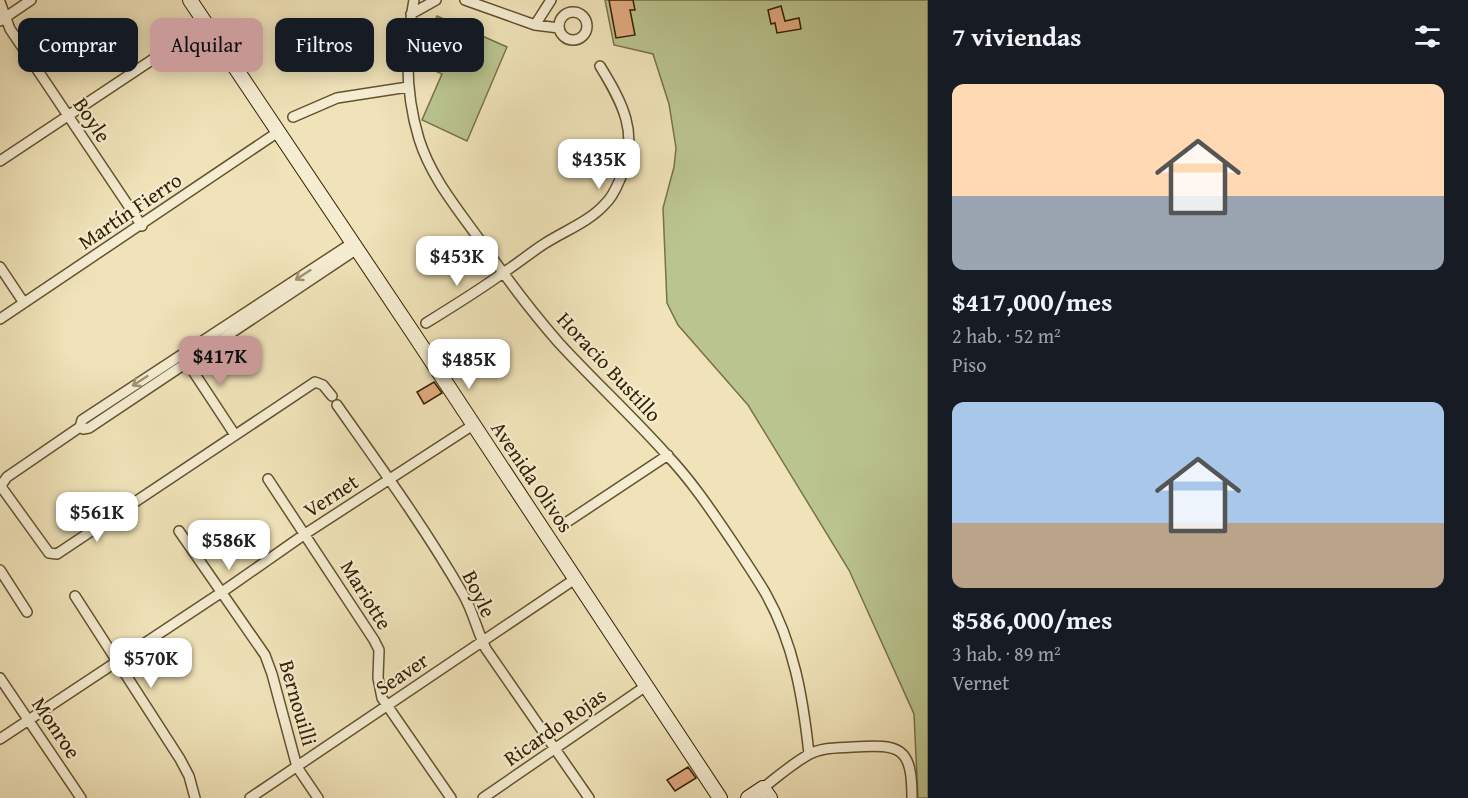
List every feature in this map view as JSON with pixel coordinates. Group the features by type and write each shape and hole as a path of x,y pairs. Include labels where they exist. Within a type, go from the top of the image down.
{"street":[{"path":"3,19 31,0"},
{"name":"Avenida Olivos","path":"190,0 202,18"},
{"name":"Horacio Bustillo","path":"414,0 407,49 408,87 420,141 438,181 502,274 560,344 668,455 720,523 765,593 778,617 790,648 800,686 809,754"},
{"path":"411,14 436,0"},
{"path":"465,0 534,25 560,28"},
{"path":"534,25 551,0"},
{"name":"Boyle","path":"0,2 3,19 142,226"},
{"path":"0,161 150,61"},
{"path":"426,323 544,244 595,213 606,204 616,190 627,162 630,149 629,134 622,105 600,66"},
{"name":"Avenida Olivos","path":"238,72 720,798"},
{"path":"294,117 337,98 408,87"},
{"name":"Martín Fierro","path":"0,319 142,226 278,132"},
{"path":"185,358 236,435 57,554 49,554 2,488 7,477 80,427 82,420 185,358 355,246"},
{"path":"0,267 24,303"},
{"name":"Boyle","path":"236,435 315,382 324,385 463,595 482,642 589,798"},
{"name":"Vernet","path":"0,739 222,592 305,534 473,425"},
{"path":"567,522 668,455"},
{"name":"Mariotte","path":"268,478 374,640 379,650 380,693 386,706 451,798"},
{"name":"Bernouilli","path":"179,531 269,662 297,767 318,798"},
{"path":"0,570 27,612"},
{"name":"Seaver","path":"250,798 575,579"},
{"path":"75,596 180,759 189,776 195,798"},
{"name":"Monroe","path":"0,678 81,798"},
{"name":"Ricardo Rojas","path":"483,798 646,686"},
{"path":"748,798 766,793 809,754 823,749 883,745 894,748 907,759 910,767 912,798"}],"green space":[{"path":"605,0 928,0 928,798 918,798 914,714 849,570 748,405 678,325 667,303 663,208 674,167 676,148 669,104 653,54 614,45"},
{"path":"484,37 507,47 467,141 422,120 442,74 438,72 484,72"}],"building":[{"path":"609,0 633,0 635,10 630,10 635,35 616,38"},
{"path":"781,6 785,21 799,18 801,29 777,33 775,23 771,24 768,10"},
{"path":"434,382 442,393 424,404 417,392"},
{"path":"688,767 696,778 675,791 667,780"}]}
